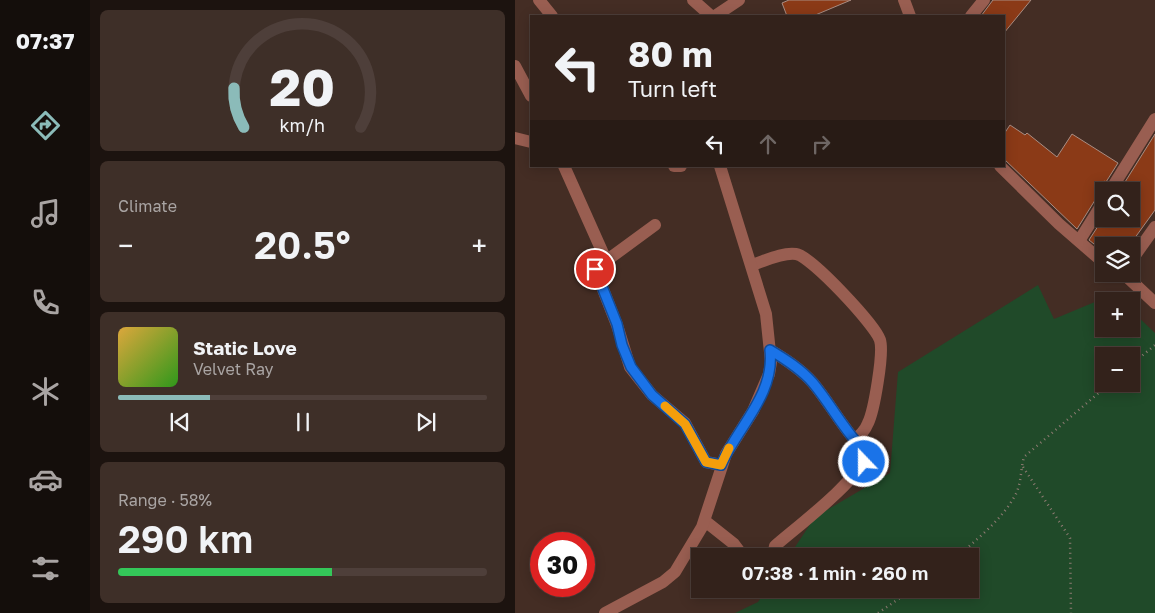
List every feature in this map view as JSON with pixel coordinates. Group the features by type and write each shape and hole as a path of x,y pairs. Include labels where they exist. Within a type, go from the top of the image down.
{"street":[{"path":"539,0 550,15"},
{"path":"693,0 710,15"},
{"path":"716,15 739,0"},
{"path":"904,0 910,15"},
{"path":"972,15 984,0"},
{"path":"515,66 530,94"},
{"path":"1116,182 1155,119"},
{"path":"515,138 530,142"},
{"path":"564,167 606,260"},
{"path":"605,613 669,578 697,539 705,521 721,465 766,387 771,362 766,314 720,167"},
{"path":"1001,167 1095,254"},
{"path":"1079,241 1095,215"},
{"path":"655,225 595,269 617,324 622,345 631,367 652,395 685,424 706,462 721,465"},
{"path":"1140,248 1155,227"},
{"path":"751,265 789,254 805,257 841,292 877,332 881,343 881,359 869,421 861,435 854,440"},
{"path":"1133,282 1155,303"},
{"path":"770,350 786,359 812,382 854,440 867,454 864,462 810,517 775,548"},
{"path":"705,521 737,548"}],"path":[{"path":"1140,358 1155,345"},
{"path":"967,548 985,532 1013,499 1022,479 1024,457 1099,392"},
{"path":"1022,466 1070,538 1071,613"},
{"path":"878,613 900,598"}],"green space":[{"path":"1038,285 1054,319 1095,302 1095,337 1140,337 1140,319 1155,333 1155,613 735,613 758,602 761,598 979,598 979,548 794,548 815,517 890,473 898,372"}],"building":[{"path":"789,0 851,0 815,15 787,15 782,3"},
{"path":"993,0 1031,0 1005,32 1005,15 982,15"},
{"path":"1010,125 1025,135 1027,133 1057,157 1072,134 1118,163 1106,182 1095,182 1095,200 1077,229 1005,160 1005,132"},
{"path":"1155,134 1155,210 1136,237 1095,237 1095,245 1089,240 1097,227 1140,227 1140,182 1125,182"}],"slow traffic":[{"path":"665,406 685,424 706,462 721,465 729,448"}],"route":[{"path":"595,269 617,324 622,345 631,367 652,395 685,424 706,462 721,465 730,446 753,411 766,387 771,362 770,350 786,359 812,382 829,402 834,414 867,454 864,462"}]}
